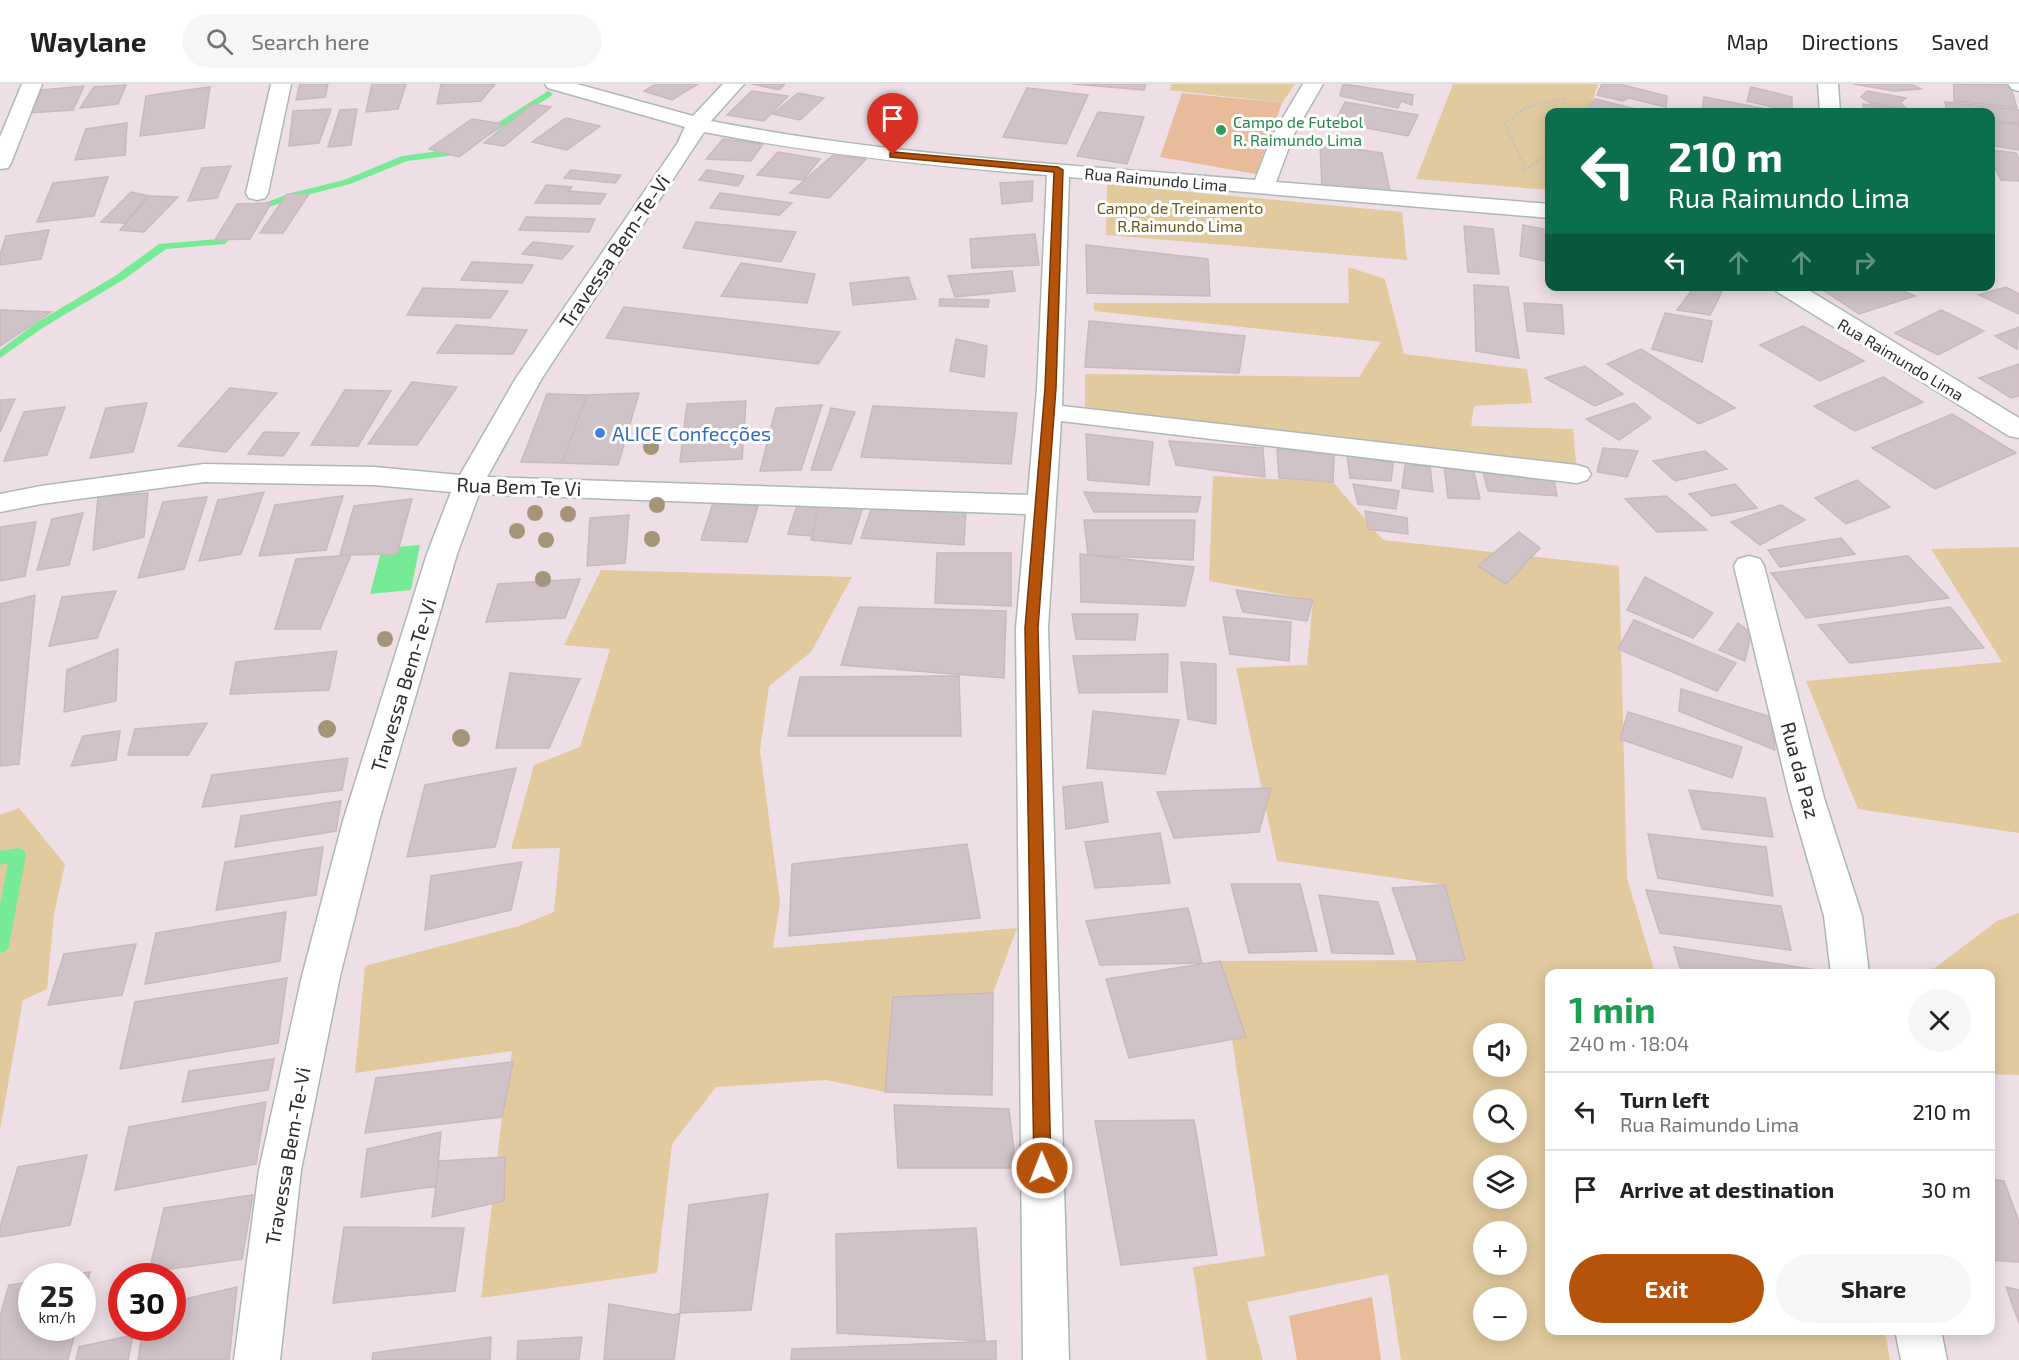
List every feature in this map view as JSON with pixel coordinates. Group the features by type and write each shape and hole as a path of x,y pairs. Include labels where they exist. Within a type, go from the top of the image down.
{"street":[{"path":"0,163 32,84"},
{"path":"257,193 281,84"},
{"name":"Rua Raimundo Lima","path":"555,84 697,124 777,140 917,158 1545,211"},
{"name":"Travessa Bem-Te-Vi","path":"257,1360 280,1170 321,975 361,821 442,554 468,485 529,378 687,144 697,124 734,84"},
{"path":"1264,188 1269,164 1286,127 1313,84"},
{"path":"1828,84 1830,108"},
{"path":"1046,1360 1032,628 1048,412 1058,170"},
{"name":"Rua Raimundo Lima","path":"1792,291 2019,430"},
{"path":"1048,412 1577,474"},
{"name":"Rua Bem Te Vi","path":"0,503 41,495 204,473 374,476 468,485 1041,505"},
{"name":"Rua da Paz","path":"1749,567 1808,798 1843,916 1849,969"},
{"path":"1919,1335 1924,1360"}],"path":[{"path":"1526,170 1505,123 1525,108 1565,98"}],"green space":[{"path":"1172,84 1295,84 1282,103 1169,90"},
{"path":"1453,84 1598,84 1590,108 1545,108 1545,190 1416,179"},
{"name":"Campo de Treinamento R.Raimundo Lima","path":"1107,184 1402,212 1407,260 1106,235"},
{"path":"1348,267 1385,279 1404,354 1527,369 1532,403 1474,406 1471,426 1573,429 1577,474 1085,407 1085,374 1359,377 1381,342 1094,311 1094,303 1349,303"},
{"path":"1213,476 1333,482 1383,540 1619,566 1627,878 1654,969 1545,969 1545,1335 1886,1335 1890,1360 1401,1360 1388,1274 1247,1302 1263,1360 1207,1360 1193,1267 1265,1256 1220,961 1465,960 1445,885 1277,861 1236,668 1307,665 1313,600 1209,581"},
{"path":"2019,547 2019,833 1858,809 1806,681 2002,662 1931,549"},
{"path":"601,570 852,577 811,652 769,686 760,750 780,902 773,948 1017,928 993,993 893,997 885,1092 826,1080 716,1087 672,1144 657,1273 481,1298 512,1051 355,1073 365,966 519,926 554,912 560,848 511,849 534,765 580,747 610,649 564,645"},
{"path":"19,808 65,864 54,914 47,989 23,1000 0,1130 0,815"},
{"path":"2019,913 2019,1075 1995,1074 1995,969 1933,969 1997,921"}],"shaded area":[{"name":"Campo de Futebol R. Raimundo Lima","path":"1182,93 1282,103 1256,174 1160,157"},
{"path":"420,545 411,590 370,594 382,548"},
{"path":"1372,1297 1381,1360 1297,1360 1289,1316"}],"building":[{"path":"300,84 328,84 325,97 296,100"},
{"path":"372,84 406,84 398,109 366,112"},
{"path":"441,84 495,84 481,101 437,104"},
{"path":"656,84 698,84 672,100 644,91"},
{"path":"752,84 785,84 779,90"},
{"path":"1073,84 1146,84 1144,90"},
{"path":"1343,84 1413,95 1412,105 1401,101 1398,108 1340,96"},
{"path":"1602,84 1619,84 1667,96 1666,107 1629,98 1623,101 1597,95"},
{"path":"1854,84 1911,84 1921,89 1894,91"},
{"path":"1954,84 2010,85 2017,108 1954,101"},
{"path":"126,85 118,104 80,108 94,87"},
{"path":"84,86 73,110 30,113 42,90"},
{"path":"210,87 204,128 140,136 146,96"},
{"path":"1751,87 1792,97 1792,108 1776,108 1747,101"},
{"path":"1027,88 1088,95 1066,144 1003,137"},
{"path":"752,91 788,96 764,121 727,115"},
{"path":"1867,91 1906,98 1900,103 1906,108 1870,103 1861,97"},
{"path":"798,93 824,98 800,120 773,114"},
{"path":"1704,97 1762,108 1703,108"},
{"path":"1595,99 1632,108 1588,108"},
{"path":"1345,102 1418,115 1408,136 1335,122"},
{"path":"1945,102 2019,110 2019,123 1995,121 1995,108 1946,108"},
{"path":"532,104 551,107 504,146 484,143"},
{"path":"1863,104 1889,108 1864,108"},
{"path":"331,109 319,143 289,146 293,111"},
{"path":"357,109 351,145 328,147 340,110"},
{"path":"1098,112 1144,117 1127,164 1077,156"},
{"path":"566,118 600,126 567,150 532,142"},
{"path":"472,119 503,124 459,157 429,149"},
{"path":"127,123 125,155 75,160 86,129"},
{"path":"1995,123 2019,124 2019,150 1995,146"},
{"path":"723,139 763,144 751,161 706,159"},
{"path":"1320,144 1382,153 1390,191 1322,186"},
{"path":"1995,151 2016,153 2019,159 2019,181 2001,180 1995,168"},
{"path":"778,152 820,159 803,180 757,175"},
{"path":"833,155 866,159 829,198 790,193"},
{"path":"231,166 217,198 188,201 202,168"},
{"path":"571,170 621,175 615,183 564,178"},
{"path":"707,170 744,176 738,186 699,180"},
{"path":"108,177 94,216 37,222 53,183"},
{"path":"1033,181 1032,201 1002,204 1000,183"},
{"path":"546,185 572,187 569,191 606,194 600,204 535,203"},
{"path":"131,192 149,196 124,223 101,222"},
{"path":"720,193 792,203 779,215 710,208"},
{"path":"287,194 309,194 283,233 260,233"},
{"path":"149,196 178,197 144,232 120,230"},
{"path":"271,203 250,239 215,240 237,204"},
{"path":"526,217 595,219 589,232 519,230"},
{"path":"696,222 796,232 781,262 683,248"},
{"path":"1523,225 1545,229 1545,261 1520,256"},
{"path":"1464,226 1493,229 1499,274 1468,272"},
{"path":"49,230 41,259 0,265 0,255 6,236"},
{"path":"1035,234 1039,265 972,268 970,239"},
{"path":"533,242 573,246 562,259 522,254"},
{"path":"1086,245 1208,259 1210,296 1087,293"},
{"path":"472,262 533,265 522,283 461,280"},
{"path":"741,263 815,274 807,303 721,296"},
{"path":"1012,271 1015,291 955,297 948,276"},
{"path":"908,277 916,299 853,305 850,283"},
{"path":"1474,285 1508,287 1519,358 1476,351"},
{"path":"2006,287 2019,294 2019,314 1979,295"},
{"path":"423,288 508,291 490,318 407,315"},
{"path":"1691,291 1722,292 1710,315 1677,310"},
{"path":"1824,291 1903,291 1915,296 1859,314"},
{"path":"940,299 989,300 988,307 939,306"},
{"path":"1524,303 1562,305 1564,334 1527,331"},
{"path":"624,307 840,332 818,364 606,338"},
{"path":"0,310 51,312 0,346"},
{"path":"1941,310 1984,331 1938,355 1895,333"},
{"path":"1665,313 1712,321 1702,362 1652,349"},
{"path":"1089,321 1245,336 1239,373 1085,367"},
{"path":"456,325 527,330 513,354 437,353"},
{"path":"1803,326 1864,361 1820,381 1760,345"},
{"path":"2019,327 2017,349 1995,336"},
{"path":"956,339 987,346 984,377 950,371"},
{"path":"1641,349 1735,408 1699,424 1607,364"},
{"path":"2019,364 2019,396 2011,398 1979,378"},
{"path":"1585,366 1623,394 1595,406 1545,378"},
{"path":"1883,377 1923,402 1855,431 1814,406"},
{"path":"412,382 457,387 417,445 368,444"},
{"path":"230,388 277,393 226,452 178,446"},
{"path":"345,390 391,391 358,446 311,445"},
{"name":"ALICE Confecções","path":"639,393 618,465 562,463 587,395"},
{"path":"547,394 587,395 562,463 521,462"},
{"path":"15,399 0,432 0,400"},
{"path":"746,401 742,459 680,462 687,404"},
{"path":"147,403 133,452 90,458 106,408"},
{"path":"1634,403 1651,418 1619,440 1586,419"},
{"path":"822,405 801,470 760,471 776,408"},
{"path":"873,406 1017,413 1011,464 861,457"},
{"path":"65,407 47,455 4,461 24,412"},
{"path":"831,408 855,412 831,470 811,470"},
{"path":"1952,414 2016,453 1935,489 1872,448"},
{"path":"264,432 299,433 283,456 248,454"},
{"path":"1086,434 1153,442 1149,485 1088,480"},
{"path":"1169,441 1263,448 1265,477 1176,465"},
{"path":"1603,448 1638,451 1627,477 1597,472"},
{"path":"1277,449 1334,455 1333,482 1279,478"},
{"path":"1705,451 1727,469 1675,481 1653,461"},
{"path":"1347,455 1393,463 1391,481 1350,478"},
{"path":"1405,465 1430,466 1433,492 1402,488"},
{"path":"1444,466 1473,468 1480,499 1448,498"},
{"path":"1483,472 1554,480 1557,496 1488,491"},
{"path":"1857,480 1890,507 1846,524 1815,498"},
{"path":"1353,484 1399,491 1396,509 1358,504"},
{"path":"1735,484 1757,508 1712,516 1689,494"},
{"path":"264,492 241,554 199,561 218,500"},
{"path":"1084,492 1201,497 1197,512 1094,512"},
{"path":"148,493 144,537 93,550 98,497"},
{"path":"343,496 326,550 259,556 275,505"},
{"path":"1666,496 1707,530 1657,532 1625,499"},
{"path":"207,497 184,569 138,578 163,502"},
{"path":"412,499 397,554 340,555 354,506"},
{"path":"798,502 819,502 812,536 788,534"},
{"path":"819,502 864,504 851,544 811,540"},
{"path":"713,503 758,506 747,542 701,540"},
{"path":"873,504 966,507 964,545 861,538"},
{"path":"1781,505 1805,520 1760,545 1731,522"},
{"path":"1365,511 1407,518 1408,534 1368,529"},
{"path":"83,513 69,565 37,570 52,519"},
{"path":"629,515 625,563 587,566 590,518"},
{"path":"1084,520 1195,520 1193,560 1088,555"},
{"path":"36,522 25,576 0,581 0,527"},
{"path":"1519,532 1540,548 1506,584 1478,566"},
{"path":"1841,538 1855,554 1780,567 1768,550"},
{"path":"937,553 1011,553 1011,606 935,603"},
{"path":"1080,554 1194,567 1185,606 1081,602"},
{"path":"351,555 320,629 275,629 296,559"},
{"path":"1908,556 1949,598 1806,618 1771,573"},
{"path":"1645,577 1713,613 1693,638 1627,610"},
{"path":"580,579 565,618 486,622 498,584"},
{"path":"1236,590 1313,600 1307,621 1243,612"},
{"path":"116,591 97,638 49,646 62,597"},
{"path":"35,595 19,764 0,766 0,604"},
{"path":"859,607 1006,611 1004,678 841,665"},
{"path":"1950,607 1984,648 1850,663 1818,625"},
{"path":"1072,614 1138,614 1135,640 1076,639"},
{"path":"1223,617 1291,622 1289,661 1230,654"},
{"path":"1634,620 1736,663 1717,691 1618,649"},
{"path":"1738,623 1751,633 1745,661 1719,650"},
{"path":"118,649 116,701 64,712 67,670"},
{"path":"337,651 329,690 230,694 236,662"},
{"path":"1168,654 1167,692 1079,693 1073,656"},
{"path":"1181,662 1216,664 1216,724 1188,719"},
{"path":"510,673 580,679 549,748 496,748"},
{"path":"959,676 961,736 788,736 800,677"},
{"path":"1681,689 1771,717 1775,750 1679,711"},
{"path":"1093,711 1179,720 1165,774 1087,768"},
{"path":"1628,712 1742,747 1732,778 1620,739"},
{"path":"207,723 188,755 128,755 135,729"},
{"path":"120,731 116,760 71,766 83,736"},
{"path":"348,758 342,790 202,807 212,775"},
{"path":"516,768 495,847 407,857 425,785"},
{"path":"1102,782 1108,822 1066,829 1063,787"},
{"path":"1271,788 1259,832 1174,838 1157,792"},
{"path":"1689,790 1765,798 1773,837 1702,829"},
{"path":"341,801 336,831 235,847 241,816"},
{"path":"1160,833 1170,883 1095,888 1085,842"},
{"path":"1648,834 1766,847 1773,896 1658,878"},
{"path":"967,844 980,918 789,936 792,864"},
{"path":"323,847 316,895 216,910 225,862"},
{"path":"522,862 511,910 425,930 431,876"},
{"path":"1231,884 1300,884 1317,951 1249,953"},
{"path":"1445,885 1465,960 1418,962 1392,888"},
{"path":"1646,890 1781,906 1791,950 1660,933"},
{"path":"1319,895 1378,902 1394,954 1332,953"},
{"path":"1188,908 1202,963 1100,965 1086,921"},
{"path":"286,912 280,961 145,984 156,933"},
{"path":"136,944 122,995 48,1005 64,954"},
{"path":"1674,947 1810,969 1681,969"},
{"path":"1220,961 1246,1037 1129,1058 1106,979"},
{"path":"287,978 278,1043 120,1069 135,1002"},
{"path":"993,993 992,1095 885,1092 893,997"},
{"path":"274,1059 268,1090 182,1102 189,1071"},
{"path":"513,1062 502,1117 365,1133 376,1078"},
{"path":"266,1102 256,1164 115,1190 129,1127"},
{"path":"894,1105 1009,1109 1016,1168 898,1168"},
{"path":"1194,1120 1217,1255 1121,1265 1095,1121"},
{"path":"441,1132 436,1186 361,1197 367,1149"},
{"path":"87,1155 70,1225 0,1237 0,1227 18,1167"},
{"path":"505,1157 504,1201 432,1217 439,1161"},
{"path":"1995,1180 2004,1181 2019,1222 2019,1262 1995,1260"},
{"path":"768,1194 751,1310 680,1313 689,1205"},
{"path":"253,1195 242,1259 186,1267 186,1263 151,1263 164,1208"},
{"path":"344,1227 464,1228 455,1291 333,1303"},
{"path":"976,1228 985,1341 837,1333 836,1234"},
{"path":"18,1284 18,1341 73,1341 68,1360 0,1360 0,1316 9,1285"},
{"path":"237,1287 229,1360 138,1360 141,1341 186,1341 186,1299"},
{"path":"2006,1287 2019,1290 2019,1323"},
{"path":"609,1304 674,1315 680,1313 674,1360 604,1360"},
{"path":"491,1337 490,1360 372,1360 373,1353"},
{"path":"582,1337 579,1360 517,1360 518,1341"},
{"path":"108,1341 132,1341 128,1360 76,1360 79,1347"},
{"path":"996,1341 996,1360 791,1360 792,1349"}],"waterway":[{"path":"485,134 548,94"},
{"path":"254,209 295,195 347,182 405,158 456,152 465,147"},
{"path":"0,355 40,325 119,278 163,246 221,242 237,226"},
{"path":"0,858 18,855 0,946"}],"place":[{"name":"Campo de Futebol R. Raimundo Lima","path":"1221,130"},
{"name":"ALICE Confecções","path":"600,433"}],"route":[{"path":"893,155 1058,170 1050,388 1032,628 1042,1168"}]}
